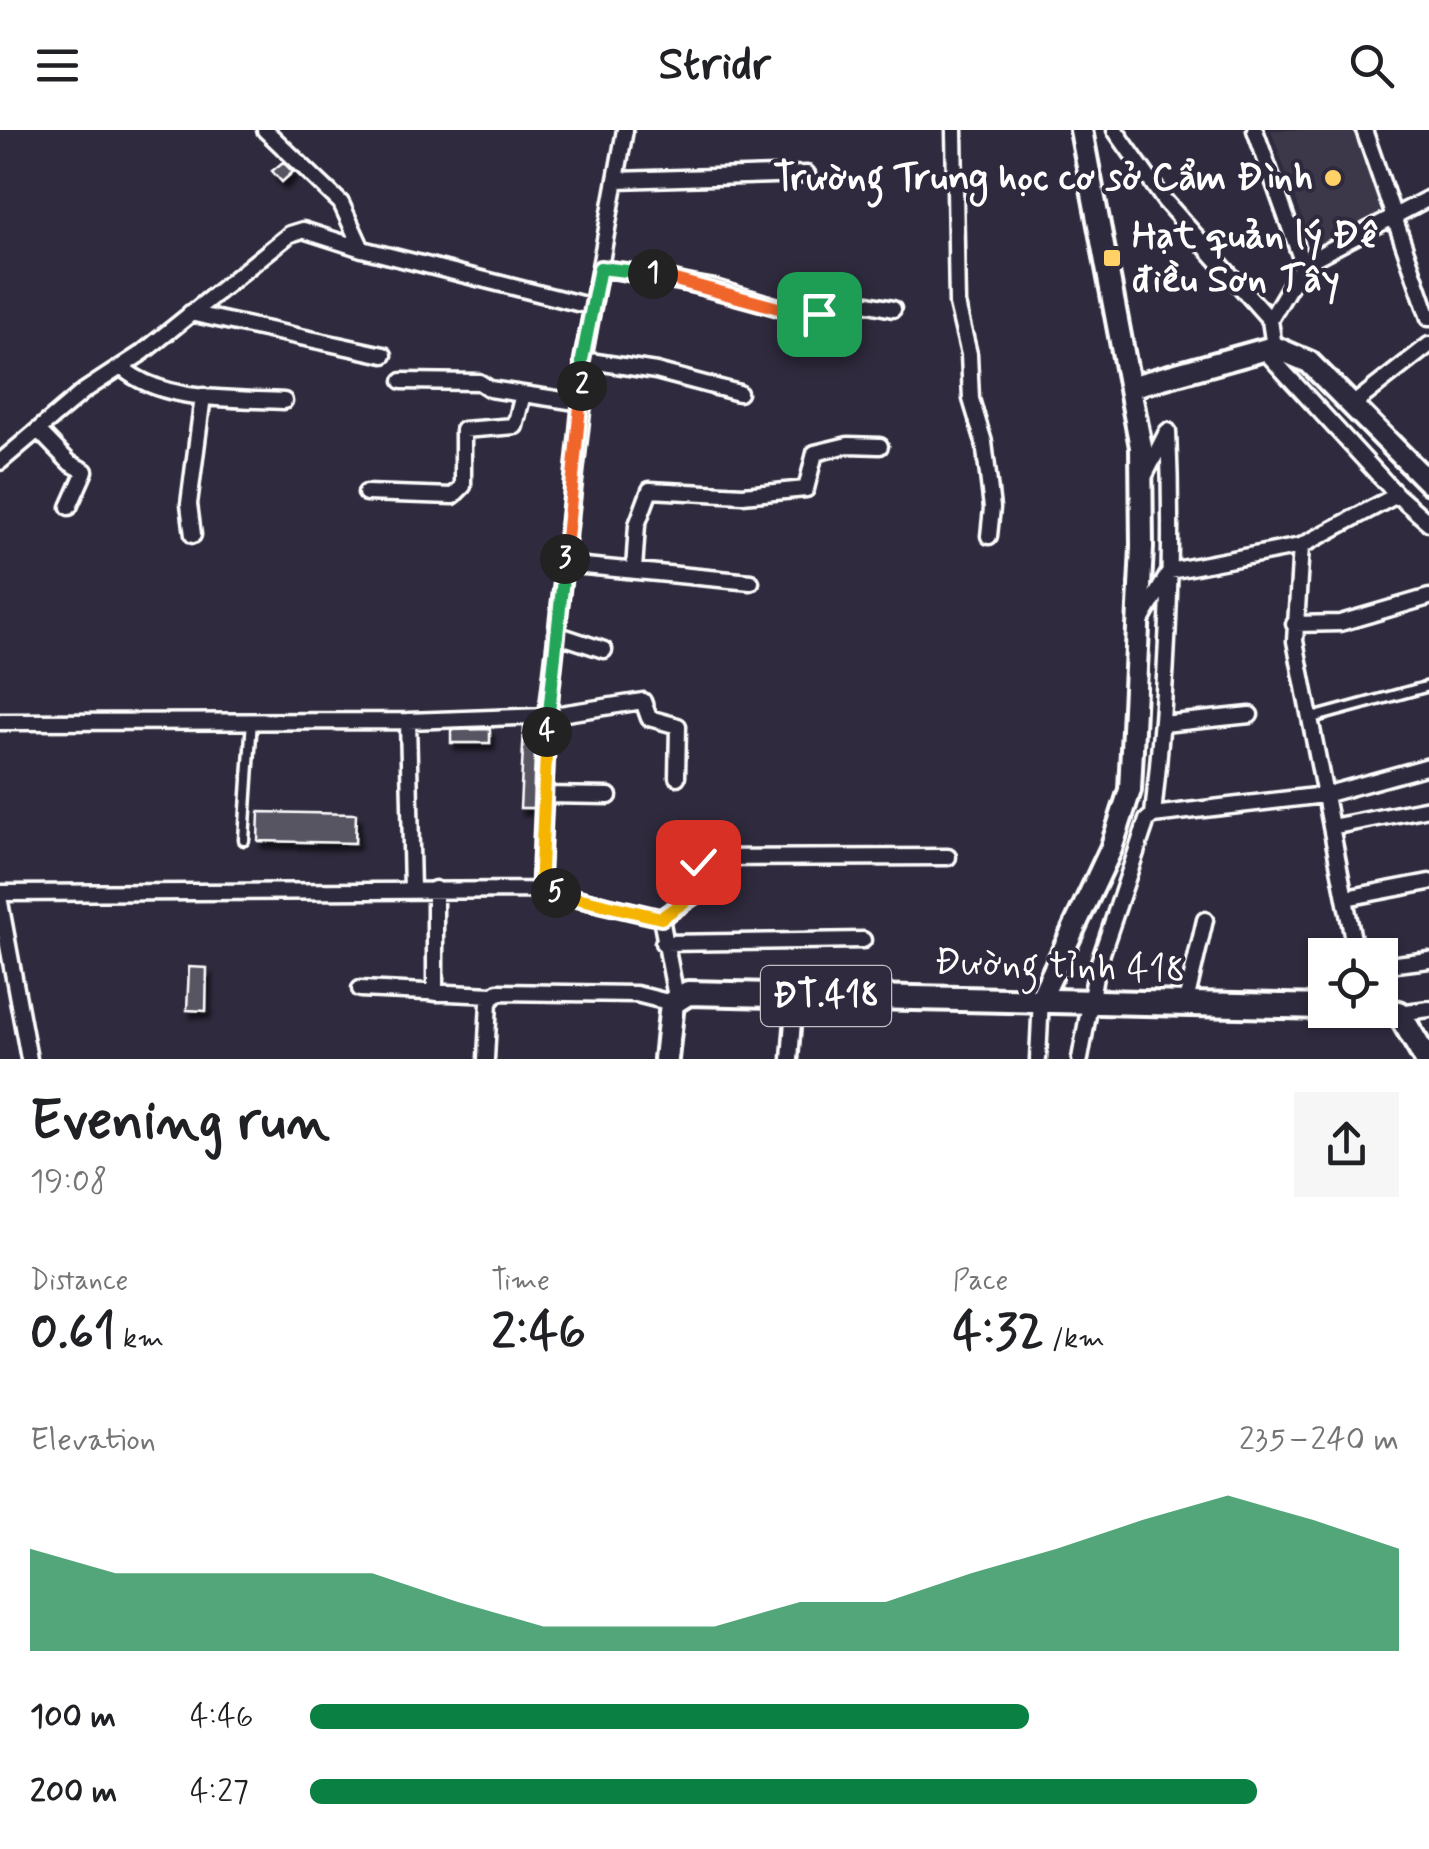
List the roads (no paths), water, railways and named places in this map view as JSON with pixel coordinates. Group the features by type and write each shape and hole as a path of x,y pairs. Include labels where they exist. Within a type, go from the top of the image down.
{"main road":[{"path":"1040,998 1112,849 1130,790 1138,626 1141,482 1130,387 1081,131"},
{"path":"1130,387 1270,348 1308,362 1429,483"},
{"name":"Đường tỉnh 418","path":"674,1000 688,993 1308,1006"},
{"path":"666,1059 674,1000"},
{"path":"1398,1022 1426,1059"}],"street":[{"path":"265,130 340,203 362,249"},
{"path":"540,890 547,716 582,403 582,360 624,130"},
{"path":"954,130 958,304 970,354 970,399 986,458 992,508 989,536"},
{"path":"1115,130 1164,200 1270,320"},
{"path":"1256,130 1303,264"},
{"path":"1364,130 1429,318"},
{"path":"617,180 771,179 808,174"},
{"path":"1429,198 1303,264 1270,320 1270,348 1397,495 1429,523"},
{"path":"0,462 298,231 593,307"},
{"path":"600,268 648,272 815,318 825,294 893,309"},
{"path":"190,313 384,354"},
{"path":"1351,406 1429,345"},
{"path":"582,360 656,371 739,392"},
{"path":"121,367 149,386 204,396 284,401"},
{"path":"402,381 478,382 490,389 582,403"},
{"path":"366,493 453,496 463,486 463,430 514,426 523,394"},
{"path":"193,535 189,504 204,396"},
{"path":"38,430 62,456 85,471 69,507"},
{"path":"1080,1059 1096,971 1140,833 1153,815 1163,724 1170,570 1168,431 1141,482"},
{"path":"634,570 637,525 650,490 742,495 806,488 815,453 848,445 880,446"},
{"path":"1138,626 1170,570 1301,546 1397,495"},
{"path":"1301,546 1294,624 1308,719 1353,938"},
{"path":"564,564 751,582"},
{"path":"1294,624 1340,623 1429,597"},
{"path":"556,634 604,650"},
{"path":"0,722 547,716 643,701 650,718 678,726 677,777"},
{"path":"1163,724 1250,715"},
{"path":"408,720 412,889"},
{"path":"1153,815 1324,795 1429,766"},
{"path":"544,796 609,796"},
{"path":"1331,827 1429,808"},
{"path":"0,893 540,890 661,918 701,890 698,862 703,858 948,857"},
{"path":"1346,898 1429,882"},
{"path":"434,992 436,889"},
{"path":"0,902 29,1059"},
{"path":"360,989 492,995 636,994 674,1000 661,918"},
{"path":"1186,1006 1205,920"},
{"path":"664,943 864,940"},
{"path":"1398,964 1429,960"},
{"path":"486,1059 492,995"},
{"path":"790,1059 795,996"},
{"path":"1038,1059 1040,998"},
{"path":"1398,1010 1429,1008"}],"lane":[{"path":"1308,719 1429,686"},
{"path":"244,840 252,719"}],"place":[{"name":"Trường Trung học cơ sở Cẩm Đình","path":"1333,178"},
{"name":"Hạt quản lý Đê điều Sơn Tây","path":"1112,258"}]}
